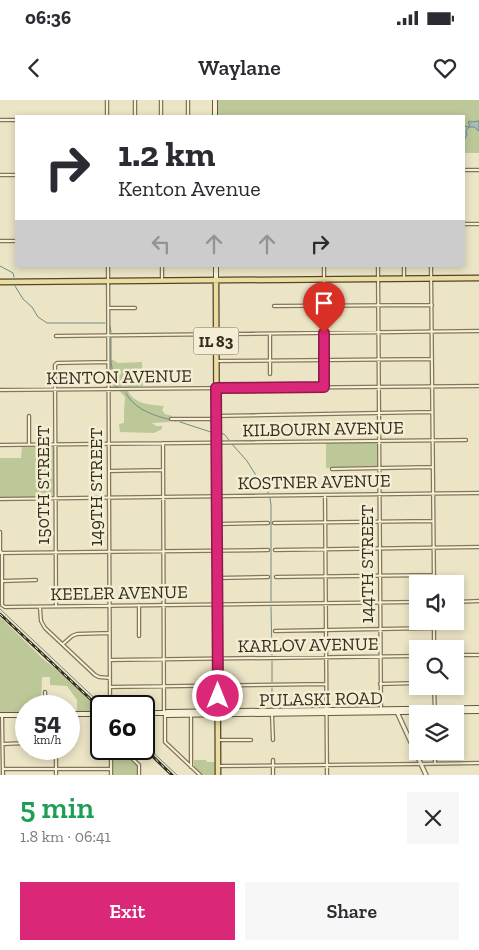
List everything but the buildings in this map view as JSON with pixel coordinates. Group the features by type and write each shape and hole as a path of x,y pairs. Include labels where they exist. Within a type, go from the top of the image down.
{"main road":[{"path":"215,100 215,115"},
{"path":"216,267 216,280"},
{"path":"0,282 479,278"},
{"name":"IL 83","path":"216,280 218,775"},
{"name":"PULASKI ROAD","path":"464,710 479,709"},
{"name":"PULASKI ROAD","path":"164,713 167,715 409,710"},
{"name":"PULASKI ROAD","path":"155,713 218,713"},
{"path":"1,715 15,715"}],"street":[{"path":"107,100 107,115"},
{"path":"135,100 135,115"},
{"path":"161,100 162,115"},
{"path":"188,100 188,115"},
{"path":"0,120 15,120"},
{"path":"465,170 479,170"},
{"path":"0,174 15,174"},
{"path":"465,224 479,224"},
{"path":"0,242 15,241"},
{"name":"149TH STREET","path":"108,267 110,695"},
{"path":"162,267 162,280"},
{"path":"324,267 324,387"},
{"name":"144TH STREET","path":"378,267 381,711"},
{"path":"404,267 404,278"},
{"path":"431,267 434,575"},
{"path":"274,306 432,305"},
{"path":"108,308 135,308"},
{"path":"56,336 479,331"},
{"path":"270,334 270,374"},
{"path":"216,361 432,359"},
{"name":"150TH STREET","path":"56,607 56,364 108,362"},
{"name":"KENTON AVENUE","path":"0,390 479,386"},
{"path":"171,419 432,412"},
{"path":"29,416 29,445"},
{"name":"KILBOURN AVENUE","path":"0,445 466,440"},
{"path":"163,443 165,742 200,775"},
{"path":"332,468 433,467"},
{"path":"109,470 163,470"},
{"name":"KOSTNER AVENUE","path":"0,499 479,493"},
{"path":"325,495 326,775"},
{"path":"274,523 433,521"},
{"path":"217,524 268,523"},
{"path":"0,532 2,581 36,580"},
{"path":"275,550 479,547"},
{"path":"1,553 268,550"},
{"path":"276,577 409,575"},
{"path":"217,578 268,577"},
{"name":"KEELER AVENUE","path":"2,581 2,604 5,607 409,602"},
{"path":"464,602 479,601"},
{"path":"139,605 139,636"},
{"path":"40,607 43,625 62,645 95,675 110,678"},
{"path":"275,631 409,629"},
{"path":"62,645 77,634 109,633"},
{"path":"464,656 479,655"},
{"name":"KARLOV AVENUE","path":"110,660 409,656"},
{"path":"380,684 409,683"},
{"path":"110,687 326,684"},
{"path":"397,710 418,764 426,775"},
{"path":"272,712 273,740"},
{"path":"191,714 192,767"},
{"path":"1,715 3,775"},
{"path":"218,740 251,740"},
{"path":"2,744 15,743"},
{"path":"56,760 56,775"},
{"path":"111,760 111,775"},
{"path":"133,760 138,765 139,775"},
{"path":"273,760 273,775"},
{"path":"218,766 479,763"},
{"path":"3,769 111,769"}],"green space":[{"path":"217,100 479,100 479,153 465,153 465,115 217,115"},
{"path":"111,359 118,363 142,362 143,386 129,387 128,391 134,399 148,404 164,406 162,410 165,414 172,416 169,422 152,423 156,426 162,426 162,429 154,433 120,432 119,424 124,423 125,397 117,388 110,386"},
{"path":"378,441 378,466 326,468 326,442"},
{"path":"55,444 55,498 0,499 0,458 21,458 22,445"},
{"path":"0,617 90,701 90,711 80,712 80,695 73,695 67,686 50,685 50,677 42,677 41,695 15,695 15,713 0,713"},
{"path":"111,760 134,760 139,765 139,775 111,775"},
{"path":"194,760 215,762 215,775 202,775 194,768"}],"water":[{"path":"469,121 479,121 479,131 474,127 469,127 465,138 465,126 468,127 470,124 468,123"}],"waterway":[{"path":"0,266 13,273 14,277"},
{"path":"15,286 38,317 47,323 105,323"},
{"path":"110,326 111,332"},
{"path":"111,338 111,362 115,386 118,387"},
{"path":"126,393 141,409 176,421"},
{"path":"180,422 214,433"},
{"path":"219,433 224,434 229,440"},
{"path":"232,444 247,461 257,477 264,480 268,487 268,493"},
{"path":"270,498 271,601"},
{"path":"271,607 272,655"},
{"path":"0,609 91,695"},
{"path":"272,661 272,682"},
{"path":"272,688 272,709"},
{"path":"155,754 177,775"}],"railway":[{"path":"0,614 90,699"},
{"path":"155,759 172,775"}],"route":[{"path":"218,696 216,388 324,387 324,333"}]}
